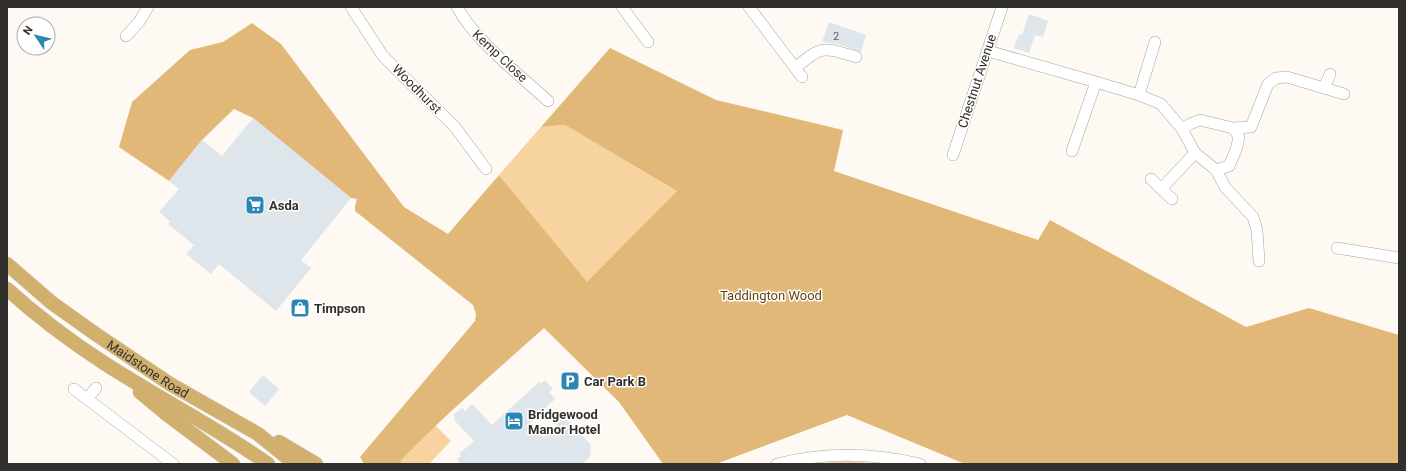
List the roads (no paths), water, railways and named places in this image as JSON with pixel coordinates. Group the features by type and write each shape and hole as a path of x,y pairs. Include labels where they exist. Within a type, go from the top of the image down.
{"main road":[{"name":"Maidstone Road","path":"7,264 57,306 135,361 170,384 258,434 295,464"},
{"name":"Maidstone Road","path":"7,289 47,322 104,363"},
{"path":"104,363 169,416 233,464"},
{"path":"104,363 230,439 268,464"},
{"path":"258,434 272,438 316,464"}],"street":[{"path":"126,36 139,22 148,7"},
{"name":"Woodhurst","path":"351,7 383,56 455,127 486,168"},
{"name":"Kemp Close","path":"457,7 464,20 476,34 548,100"},
{"path":"622,7 648,42"},
{"path":"749,7 798,73 817,52 823,49 830,49 856,57"},
{"name":"Chestnut Avenue","path":"953,155 1002,7"},
{"path":"1139,95 1155,42"},
{"path":"988,51 1139,95 1161,104 1182,129 1195,153 1216,170 1225,187 1253,217 1257,230 1259,261"},
{"path":"1324,88 1330,74"},
{"path":"1182,129 1200,120 1233,128 1251,127 1268,84 1276,78 1287,77 1344,94"},
{"path":"1072,151 1096,82"},
{"path":"1216,170 1228,166 1236,150 1238,137 1233,128"},
{"path":"1161,189 1195,153"},
{"path":"1151,179 1172,199"},
{"path":"1337,248 1399,258"},
{"path":"87,399 96,388"},
{"path":"74,389 173,464"},
{"path":"777,464 809,457 838,455 885,458 920,464"}],"place":[{"name":"Asda","path":"255,205"},
{"name":"Timpson","path":"300,308"},
{"name":"Car Park B","path":"570,381"},
{"name":"Bridgewood Manor Hotel","path":"514,421"}],"park label":[{"name":"Taddington Wood","path":"771,295"}]}
